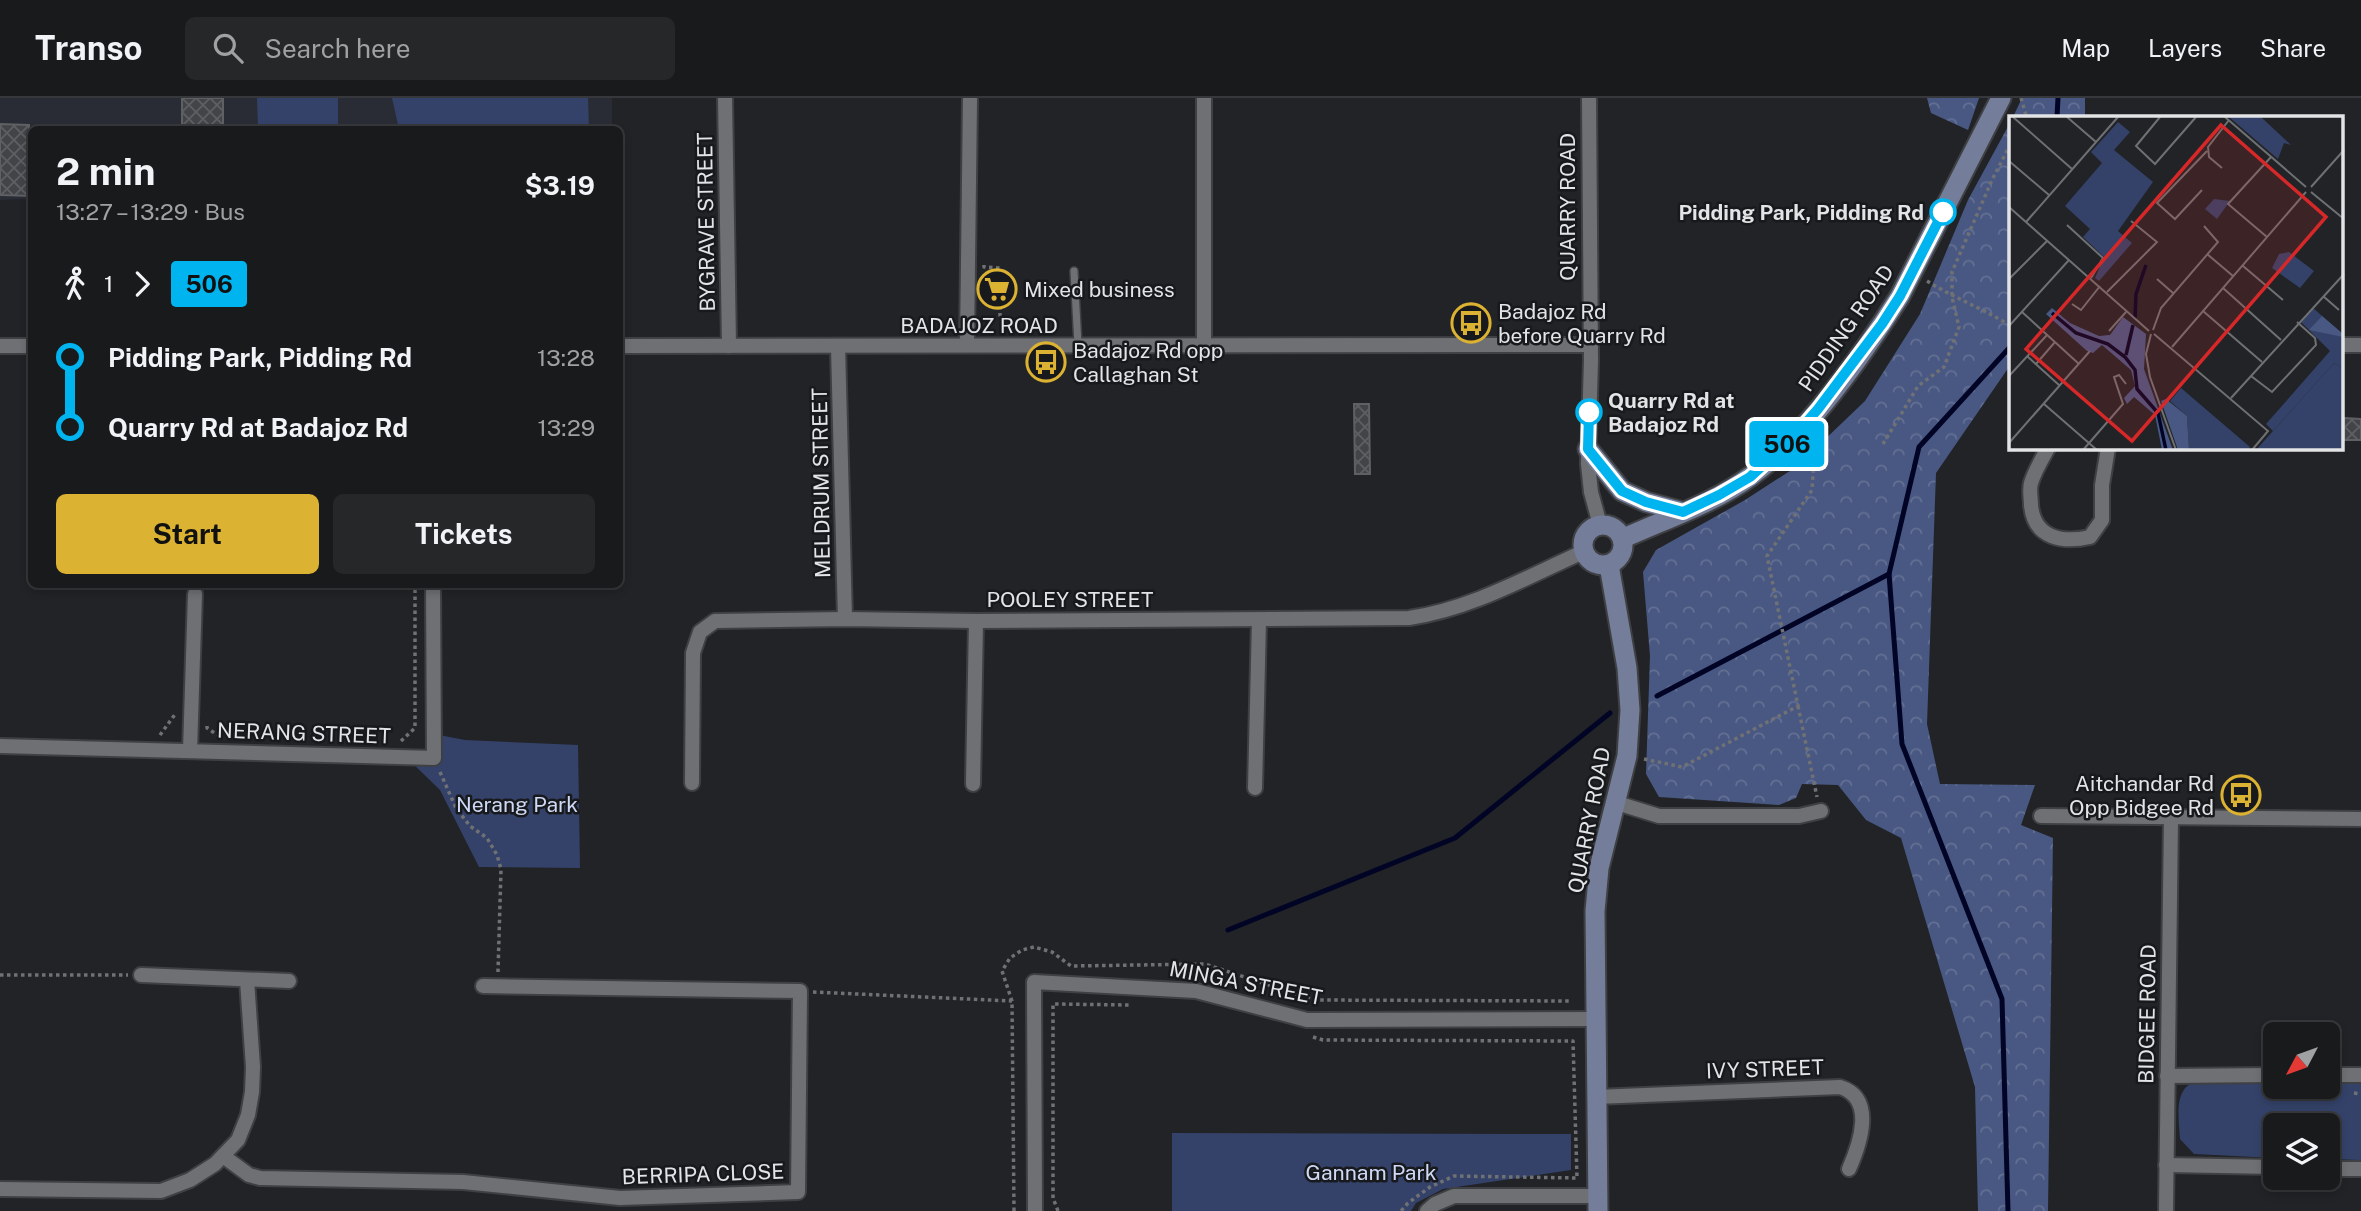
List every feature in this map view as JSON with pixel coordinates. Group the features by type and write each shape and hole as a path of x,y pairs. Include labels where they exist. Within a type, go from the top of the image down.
{"street":[{"name":"BYGRAVE STREET","path":"725,98 729,346"},
{"path":"967,345 970,98"},
{"path":"1204,98 1204,346"},
{"name":"QUARRY ROAD","path":"1589,98 1591,345 1588,449 1590,485 1600,525"},
{"name":"PIDDING ROAD","path":"1622,539 1739,484 1763,467 1818,409 1882,324 1913,272 2001,98"},
{"name":"BADAJOZ ROAD","path":"623,346 1591,345"},
{"path":"0,346 28,346"},
{"name":"MELDRUM STREET","path":"838,346 845,619"},
{"path":"1588,449 1622,491 1646,502 1683,512"},
{"path":"2047,450 2030,486 2032,513 2039,526 2053,538 2072,541 2090,537 2102,520 2102,485 2108,450"},
{"path":"1600,525 1611,526 1622,539 1621,555 1609,565 1597,565 1583,552 1587,531 1600,525"},
{"name":"POOLEY STREET","path":"692,783 693,653 700,632 715,621 1409,618 1440,614 1464,606 1583,552"},
{"name":"QUARRY ROAD","path":"1598,1203 1595,911 1599,869 1628,756 1630,710 1627,668 1609,565"},
{"path":"433,588 434,758"},
{"path":"190,751 195,594"},
{"path":"1255,788 1259,620"},
{"path":"973,784 976,621"},
{"name":"NERANG STREET","path":"0,746 434,758"},
{"path":"1617,803 1659,816 1799,816 1821,811"},
{"path":"2041,816 2361,819"},
{"name":"BIDGEE ROAD","path":"2166,1211 2171,817"},
{"path":"141,975 289,981"},
{"path":"0,1189 162,1191 199,1176 223,1156 238,1140 244,1128 252,1092 253,1067 247,980"},
{"name":"MINGA STREET","path":"1035,1211 1034,982 1196,991 1307,1020 1596,1019"},
{"path":"491,986 800,991"},
{"name":"BERRIPA CLOSE","path":"223,1156 249,1175 260,1178 463,1182 620,1198 798,1192 800,991"},
{"path":"2167,1076 2263,1075"},
{"path":"2340,1075 2361,1075"},
{"name":"IVY STREET","path":"1596,1097 1840,1087 1849,1089 1856,1095 1861,1109 1862,1125 1859,1146 1849,1169"},
{"path":"2166,1165 2263,1167"},
{"path":"2340,1169 2361,1170"},
{"path":"1427,1211 1435,1204 1454,1196 1598,1203"}],"lane":[{"path":"1074,271 1078,346"}],"path":[{"path":"2021,98 2025,116"},
{"path":"1883,444 1918,386 1944,367 1959,327 1952,297 1952,272 2009,148"},
{"path":"984,254 984,267 1000,268 1000,319"},
{"path":"1913,272 1952,297 2009,325"},
{"path":"1818,409 1812,490 1767,556 1821,811"},
{"path":"400,742 415,728 415,588"},
{"path":"1628,756 1682,767 1798,706"},
{"path":"160,735 177,712 206,710 207,728 221,738"},
{"path":"434,758 456,808 470,826 487,838 497,855 501,869 491,986"},
{"path":"1014,1211 1012,1001 1002,971 1010,958 1022,950 1034,947 1052,952 1071,966 1205,964 1314,1000 1572,1001"},
{"path":"0,975 141,975"},
{"path":"800,991 1012,1001"},
{"path":"1053,1004 1053,1198 1058,1211"},
{"path":"1573,1041 1577,1178"},
{"path":"2354,1094 2361,1094"}],"shaded area":[{"path":"0,98 612,98 612,126 28,126 28,199 0,200"}],"green space":[{"path":"257,98 338,98 338,126 258,126"},
{"path":"392,98 588,98 589,126 398,126"},
{"path":"1927,98 1979,98 1968,130 1931,113"},
{"path":"2022,98 2085,98 2085,116 2013,116"},
{"path":"2009,125 2009,367 1936,473 1927,724 1940,784 2035,785 2021,825 2053,838 2048,1211 1978,1211 1975,1087 1901,838 1866,820 1838,785 1802,784 1796,798 1779,805 1659,797 1646,774 1650,656 1643,572 1656,550 1745,500 1796,467 1865,401 1920,314 1968,200"},
{"name":"Nerang Park","path":"434,734 465,740 578,745 580,868 479,867 440,790 406,757 434,757"},
{"path":"2200,1081 2263,1082 2263,1099 2340,1099 2340,1083 2361,1083 2361,1160 2340,1159 2340,1113 2263,1113 2263,1157 2194,1154 2180,1139 2179,1104 2181,1095 2191,1084"},
{"name":"Gannam Park","path":"1172,1133 1571,1134 1571,1170 1443,1189 1416,1203 1411,1211 1172,1211"}],"building":[{"path":"182,98 223,98 223,126 182,126"},
{"path":"0,124 29,125 28,196 0,195"},
{"path":"1354,404 1369,404 1370,474 1355,474"},
{"path":"2344,418 2361,419 2361,440 2344,440"}],"waterway":[{"path":"2057,116 2058,98"},
{"path":"2008,1211 2002,999 1902,744 1889,574 1919,447 2009,348"},
{"path":"1657,696 1889,574"},
{"path":"1228,930 1455,838 1610,713"}],"bus line":[{"name":"506","path":"1589,412 1588,449 1622,491 1634,498 1683,512 1739,484 1763,467 1790,441 1854,362 1900,296 1943,212"}],"place":[{"name":"Pidding Park, Pidding Rd","path":"1943,212"},
{"name":"Mixed business","path":"997,289"},
{"name":"Badajoz Rd before Quarry Rd","path":"1471,323"},
{"name":"Badajoz Rd opp Callaghan St","path":"1046,362"},
{"name":"Quarry Rd at Badajoz Rd","path":"1589,412"},
{"name":"Aitchandar Rd Opp Bidgee Rd","path":"2241,795"}]}
